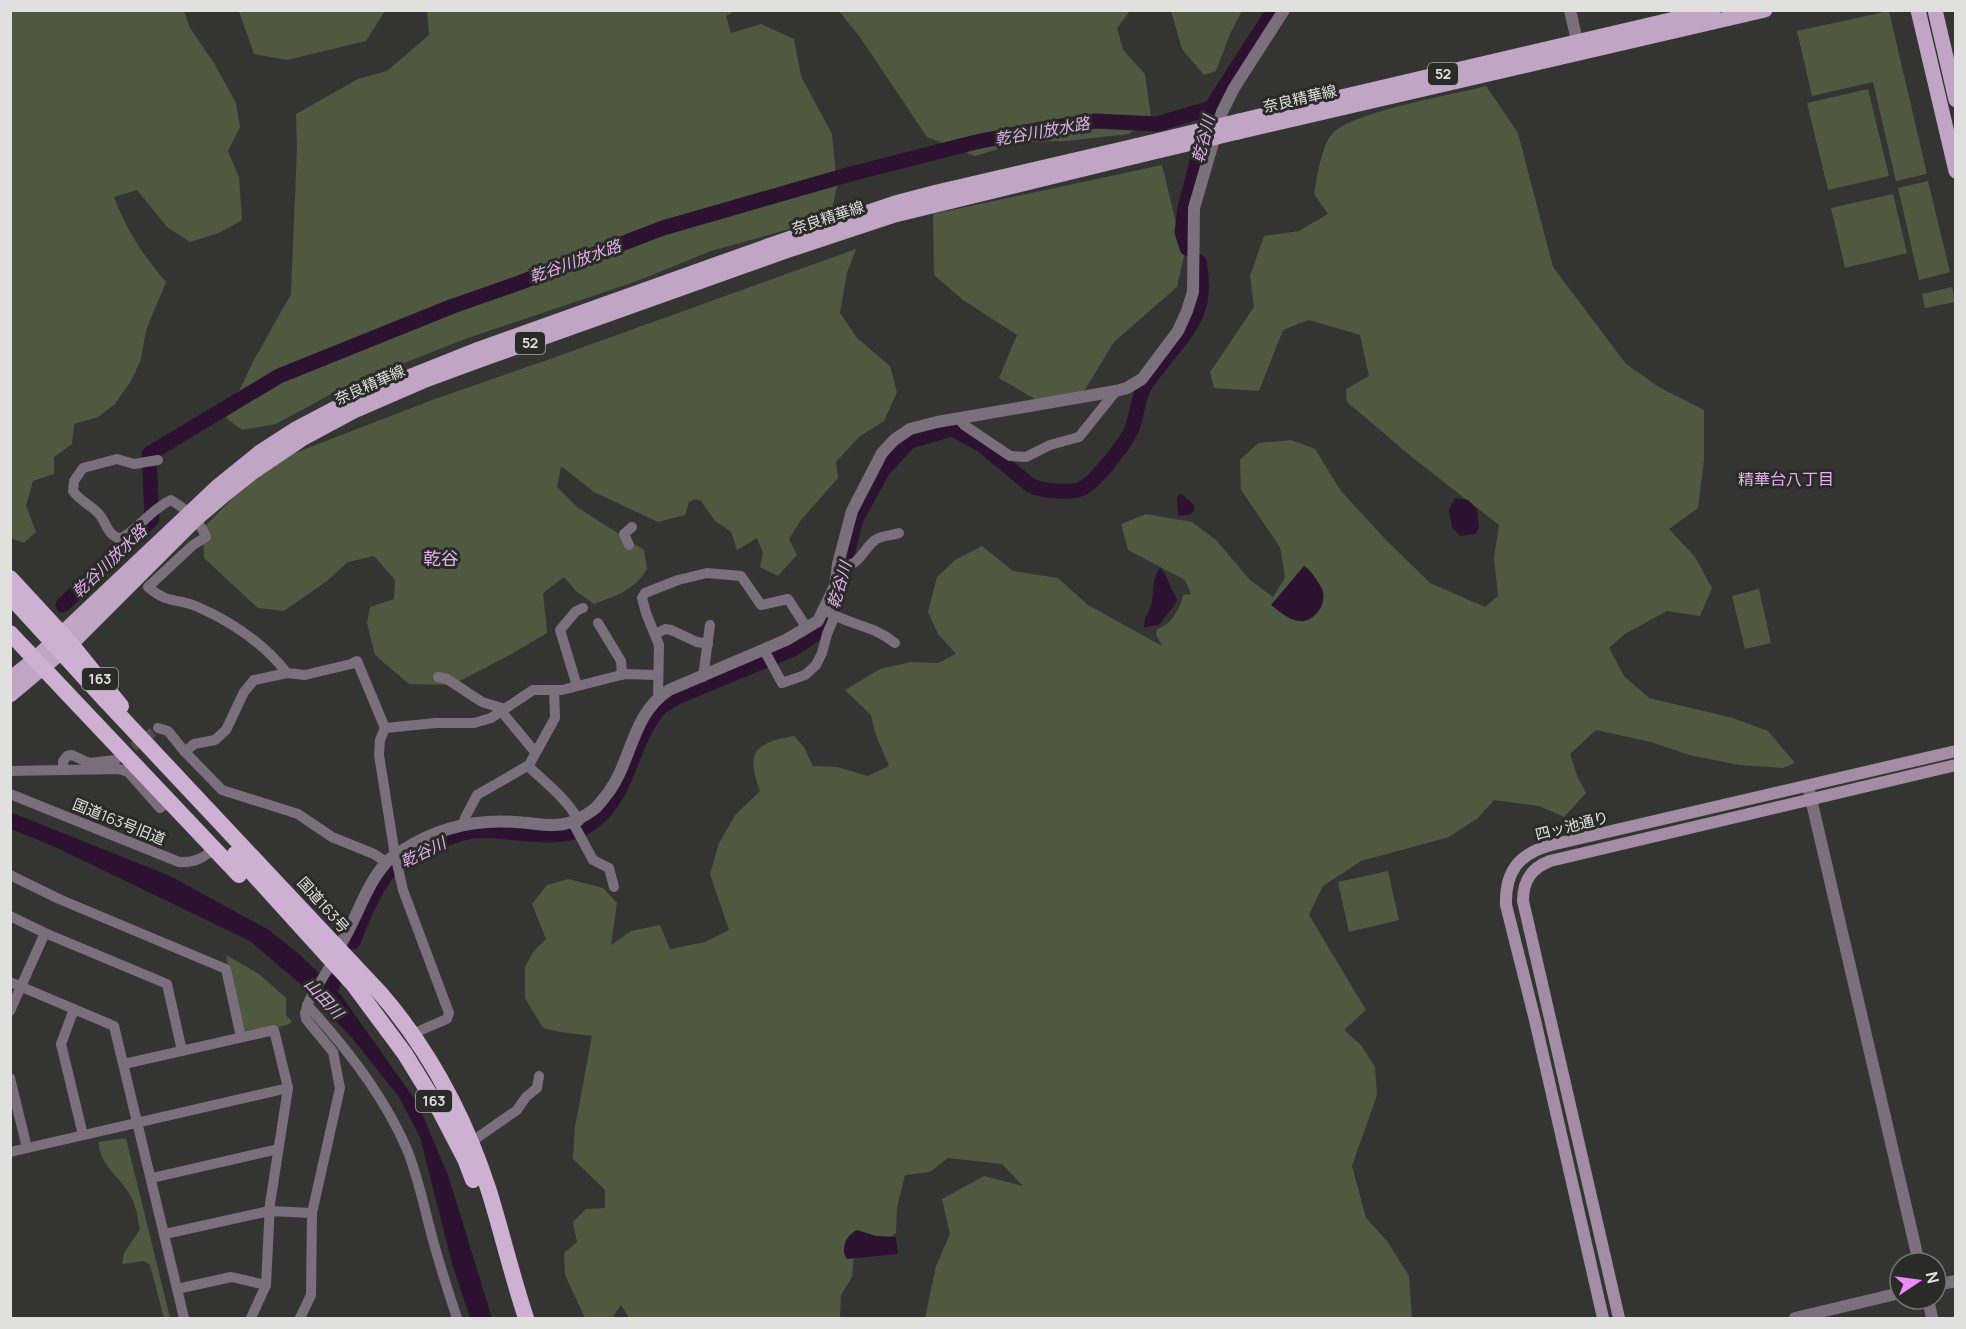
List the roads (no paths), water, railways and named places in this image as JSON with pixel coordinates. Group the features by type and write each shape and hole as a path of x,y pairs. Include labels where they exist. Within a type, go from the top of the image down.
{"highway":[{"name":"163","path":"10,578 66,638 120,705 176,765 184,783"},
{"name":"国道163号","path":"10,596 103,705 305,933 332,960 381,994 412,1034 443,1084 471,1142 488,1189 526,1318"},
{"name":"国道163号","path":"10,612 184,783 353,984 405,1054 440,1111 465,1159 518,1295"},
{"path":"10,633 256,893 305,933"}],"main road":[{"name":"奈良精華線","path":"10,695 38,664 192,516 253,471 302,439 356,410 423,381 789,250 895,215 1136,151 1578,47 1713,10"},
{"name":"奈良精華線","path":"1578,47 1765,10"},
{"path":"1918,10 1956,171"},
{"path":"1935,10 1956,100"},
{"name":"奈良精華線","path":"10,679 38,664"},
{"name":"四ッ池通り","path":"1603,1318 1535,1020 1506,905 1509,877 1525,855 1537,849 1956,751"},
{"name":"四ッ池通り","path":"1619,1318 1523,901 1526,880 1540,865 1550,861 1956,765"}],"street":[{"path":"766,655 782,683 805,675 818,662 842,565 852,511 882,453 894,440 910,429 958,418 1116,391 1127,388 1142,379 1178,331 1193,292 1194,208 1222,112 1234,88 1284,10"},
{"path":"1570,10 1578,47"},
{"path":"958,418 1010,456 1026,457 1050,445 1079,436 1116,391"},
{"path":"158,460 135,464 117,459 83,468 74,481 73,492 97,512 111,536 120,539 171,500 192,516 202,527 206,537 193,545 148,587 158,596 198,607 248,636 275,658 287,673"},
{"path":"628,545 624,534 632,527"},
{"path":"842,565 856,563 875,540 899,533"},
{"path":"658,698 659,645 646,614 643,595 678,580 707,573 743,577 761,605 788,599 807,628"},
{"path":"577,686 560,630 576,611 583,608"},
{"path":"300,1318 311,1295 312,1213 340,1088 333,1052 306,1019 305,1013 308,1003 370,886 391,859 430,835 464,824 486,820 544,826 576,826 596,808 617,781 638,727 646,711 658,698 669,690 766,655 829,612"},
{"path":"829,612 871,628 895,643"},
{"path":"598,623 621,662 622,675"},
{"path":"703,677 710,625"},
{"path":"656,634 665,629 671,630 697,642 708,644"},
{"path":"185,752 194,744 215,740 226,730 244,692 255,680 287,673 305,675 357,661 386,728 380,740 379,755 391,859 449,1013 447,1019 412,1034"},
{"path":"386,728 436,723 474,723 504,711 533,690 554,690 622,675 657,675"},
{"path":"438,677 447,679 482,702 504,711 535,752"},
{"path":"464,824 477,795 528,766 555,718 554,690"},
{"path":"158,728 168,731 222,790 298,814 332,837 374,855 391,859"},
{"path":"63,769 63,761 67,756 72,755 89,763 116,760"},
{"path":"528,766 573,810 576,826 592,860 609,868 614,887"},
{"path":"10,771 119,769 128,772 160,808 170,801"},
{"path":"1808,786 1916,1251"},
{"name":"国道163号旧道","path":"10,794 179,862 189,863 201,859 215,848"},
{"path":"10,875 59,899 226,969 241,1037"},
{"path":"10,916 167,984 182,1051"},
{"path":"10,1011 45,933"},
{"path":"10,982 114,1026 184,1318"},
{"path":"308,1003 373,1089 399,1133 423,1197 457,1318"},
{"path":"74,1009 61,1044 82,1135"},
{"path":"124,1064 274,1030 288,1088 269,1211 266,1285 251,1318"},
{"path":"471,1142 517,1110 526,1097 537,1088 538,1076"},
{"path":"10,1078 27,1148"},
{"path":"10,1152 288,1088"},
{"path":"152,1178 278,1149"},
{"path":"165,1234 269,1211 312,1213"},
{"path":"177,1288 231,1277 266,1285"},
{"path":"1795,1318 1888,1296"}],"water":[{"path":"1179,494 1194,505 1191,514 1178,515"},
{"path":"1455,498 1468,500 1477,509 1479,528 1475,534 1461,536 1452,528 1449,510"},
{"path":"1304,566 1319,584 1324,597 1316,614 1308,620 1300,621 1286,616 1271,605"},
{"path":"1160,568 1177,600 1159,625 1144,627 1152,600 1155,577"},
{"name":"山田川","path":"10,812 170,876 269,930 299,954 341,995 418,1104 449,1178 492,1318 470,1318 453,1267 420,1137 399,1097 352,1038 304,987 250,941 55,847 11,829"},
{"path":"857,1230 876,1236 896,1237 898,1254 847,1259 844,1251 845,1243"}],"waterway":[{"name":"乾谷川","path":"1187,248 1182,232 1185,208 1211,108 1274,10"},
{"name":"乾谷川放水路","path":"63,605 152,519 149,454 279,376 453,306 663,228 847,175 976,142 1036,130 1095,121 1157,124 1211,108"},
{"name":"乾谷川","path":"353,942 365,912 388,872 410,855 450,837 468,832 487,830 554,835 572,832 589,825 613,801 648,724 660,708 677,697 793,649 816,634 832,613 856,519 883,470 910,441 952,429 982,445 1030,485 1041,489 1071,491 1089,484 1110,462 1128,437 1144,387 1193,320 1201,295 1202,280 1199,262"},
{"name":"乾谷川","path":"326,999 334,982"}],"tunnel":[{"path":"121,756 158,728"}],"district":[{"name":"精華台八丁目","path":"1786,479"},
{"name":"乾谷","path":"441,559"}]}
